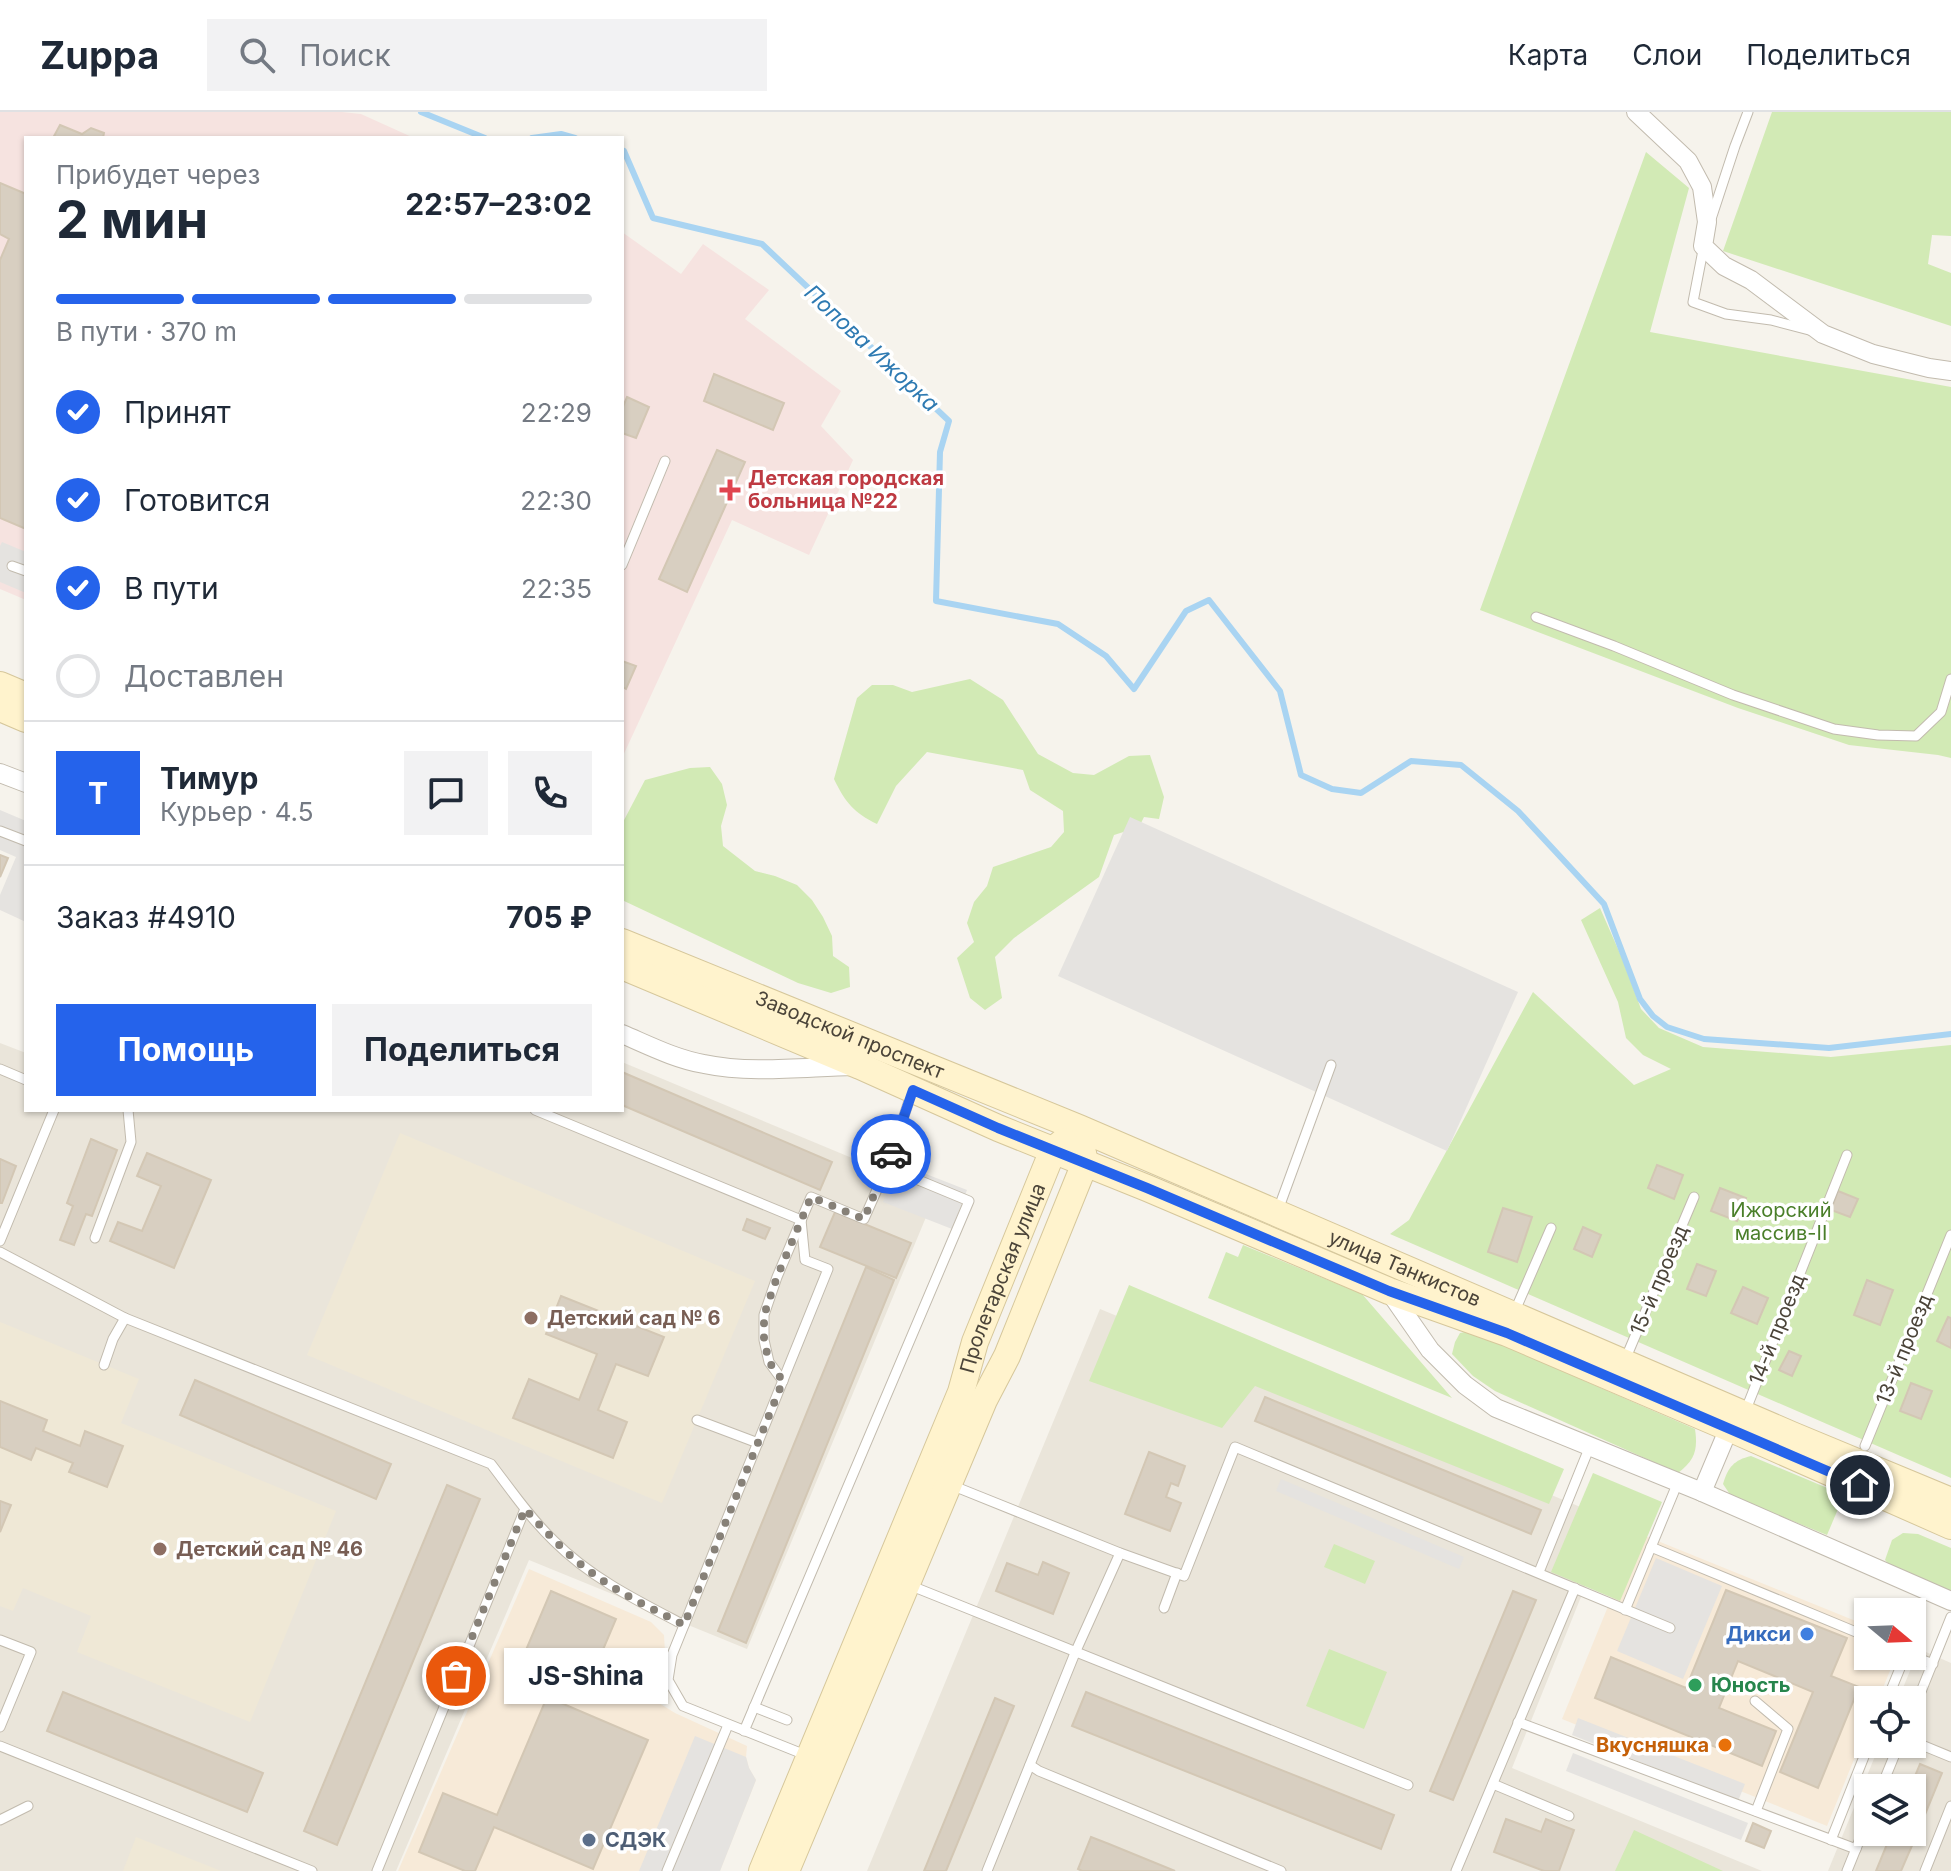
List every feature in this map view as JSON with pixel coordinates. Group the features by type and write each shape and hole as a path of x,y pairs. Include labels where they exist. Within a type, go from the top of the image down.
{"main road":[{"path":"0,685 24,695"},
{"path":"0,708 24,718"},
{"name":"Заводской проспект","path":"624,943 1079,1128"},
{"name":"Заводской проспект","path":"624,967 1053,1150"},
{"path":"1079,1128 1085,1163"},
{"name":"Пролетарская улица","path":"786,1871 819,1760 961,1392 975,1342 1053,1150 1079,1128"},
{"name":"улица Танкистов","path":"1079,1128 1624,1363 1951,1526"},
{"name":"улица Танкистов","path":"1053,1150 1389,1291 1736,1418 1861,1454 1951,1501"},
{"name":"Пролетарская улица","path":"762,1871 906,1584 984,1400 1007,1356 1085,1163"}],"street":[{"path":"1636,112 1688,161 1702,187 1707,222 1703,246 1724,266 1751,280 1823,334 1873,354 1951,371"},
{"path":"0,773 24,782"},
{"path":"624,1035 675,1056 731,1068 860,1066"},
{"path":"1389,1291 1430,1350 1465,1385 1496,1408 1702,1492 1951,1601"},
{"path":"1702,1492 1736,1418"}],"lane":[{"path":"1748,112 1703,246 1693,302 1726,314 1771,320 1823,334"},
{"path":"624,560 665,461"},
{"path":"12,566 24,570"},
{"path":"1536,617 1733,695 1834,729 1916,736 1941,712 1951,679"},
{"path":"0,831 24,840"},
{"path":"1277,1214 1331,1065"},
{"path":"0,1069 24,1079"},
{"path":"783,1381 769,1362 764,1340 764,1315 811,1197 864,1219 887,1167 913,1090"},
{"path":"0,1241 53,1112"},
{"path":"95,1238 131,1142 128,1112"},
{"path":"540,1112 801,1220"},
{"name":"14-й проезд","path":"1736,1418 1847,1155"},
{"path":"744,1731 969,1201 887,1167"},
{"name":"15-й проезд","path":"1624,1363 1694,1197"},
{"path":"801,1220 805,1260 828,1269 672,1655 668,1680 683,1706 819,1760"},
{"path":"1513,1316 1551,1228"},
{"name":"13-й проезд","path":"1861,1454 1951,1235"},
{"path":"0,1252 125,1318 491,1464 554,1542 593,1574 684,1625"},
{"path":"104,1365 125,1318"},
{"path":"697,1420 758,1443"},
{"path":"1539,1572 1590,1446"},
{"path":"948,1483 1184,1576 1235,1447 1670,1628"},
{"path":"1625,1610 1678,1482"},
{"path":"377,1871 525,1509"},
{"path":"1651,1547 1854,1631"},
{"path":"987,1871 1075,1653 1120,1553"},
{"path":"1164,1608 1177,1573"},
{"path":"906,1584 1408,1785"},
{"path":"1456,1871 1575,1588"},
{"path":"1924,1686 1951,1617"},
{"path":"0,1640 31,1652 0,1727"},
{"path":"1926,1661 1933,1664"},
{"path":"1755,1701 1788,1729 1756,1811"},
{"path":"754,1707 787,1720"},
{"path":"1518,1722 1856,1849"},
{"path":"667,1871 728,1725"},
{"path":"0,1746 312,1871"},
{"path":"1926,1747 1951,1757"},
{"path":"1831,1840 1863,1758"},
{"path":"1030,1765 1281,1871"},
{"path":"1493,1784 1569,1816"},
{"path":"0,1820 28,1806"},
{"path":"1925,1871 1951,1806"},
{"path":"1847,1871 1857,1846"}],"shaded area":[{"path":"0,112 342,112 361,114 410,136 24,136 24,599 0,589"},
{"name":"Детская городская больница №22","path":"624,233 681,274 703,244 769,290 745,319 841,391 821,426 853,460 809,555 732,520 624,754"},
{"path":"2,542 24,551 24,592 0,582"},
{"path":"0,810 24,820 24,921 0,910 0,895 16,857 0,850"},
{"path":"1130,817 1518,992 1447,1151 1058,976"},
{"path":"0,1043 24,1052 24,1112 624,1112 624,1063 936,1193 747,1649 529,1560 396,1871 0,1871"},
{"name":"Детский сад № 6","path":"400,1133 755,1281 662,1503 307,1355"},
{"path":"898,1163 967,1190 952,1229 883,1202"},
{"path":"1100,1309 1612,1520 1512,1768 1762,1871 867,1871"},
{"name":"Детский сад № 46","path":"0,1322 139,1379 121,1423 336,1511 250,1722 77,1652 91,1616 23,1588 13,1611 0,1606"},
{"path":"1281,1479 1464,1557 1459,1569 1276,1491"},
{"path":"1638,1533 1854,1620 1854,1670 1890,1670 1884,1686 1854,1686 1855,1758 1827,1826 1562,1719"},
{"path":"1656,1558 1722,1586 1683,1679 1617,1651"},
{"path":"529,1569 651,1622 664,1635 665,1652 649,1697 675,1713 747,1746 746,1757 756,1780 720,1871 398,1871"},
{"path":"1926,1652 1951,1663 1951,1871 1828,1871 1854,1808 1854,1846 1926,1846 1926,1774 1868,1774 1874,1758 1926,1758 1926,1686 1904,1686 1910,1670 1926,1670"},
{"path":"1578,1718 1745,1784 1738,1801 1572,1735"},
{"path":"695,1736 746,1757 756,1780 720,1871 639,1871"},
{"path":"1573,1753 1748,1823 1741,1840 1566,1771"},
{"path":"136,1837 221,1871 123,1871"}],"green space":[{"path":"1772,112 1951,112 1951,236 1932,235 1928,264 1951,273 1951,326 1723,251"},
{"path":"1646,152 1689,188 1650,332 1951,387 1951,758 1849,745 1738,708 1480,610"},
{"path":"970,679 1003,700 1038,754 1073,773 1094,775 1129,756 1150,755 1164,797 1159,819 1144,817 1139,827 1114,835 1099,877 1014,938 995,957 1002,998 985,1010 970,998 957,958 974,942 967,923 974,902 987,886 993,867 1051,847 1064,832 1063,811 1030,790 1023,770 927,752 896,786 877,824 851,806 834,779 857,698 872,685 893,685 912,692"},
{"path":"710,767 722,784 727,805 721,826 723,846 755,871 797,885 812,900 832,936 833,956 849,967 850,987 831,993 798,983 624,901 624,820 645,780 690,768"},
{"name":"Ижорский массив-II","path":"1600,908 1641,1009 1659,1028 1703,1047 1831,1057 1951,1045 1951,1478 1390,1234 1409,1220 1533,992 1634,1085 1671,1069 1643,1055 1626,1038 1618,1002 1581,920"},
{"path":"1243,1245 1362,1294 1452,1398 1208,1298 1226,1252 1238,1257"},
{"path":"1129,1285 1564,1469 1549,1504 1255,1386 1222,1428 1089,1381"},
{"path":"1470,1331 1695,1429 1692,1459 1678,1473 1495,1391 1473,1376 1452,1354 1460,1333"},
{"path":"1751,1456 1844,1495 1827,1535 1731,1496 1723,1484 1727,1473 1736,1462"},
{"path":"1593,1473 1662,1502 1620,1601 1551,1572"},
{"path":"1903,1533 1918,1534 1951,1548 1951,1594 1896,1572 1885,1560 1892,1540"},
{"path":"1334,1544 1375,1561 1365,1584 1324,1567"},
{"path":"1329,1649 1387,1672 1364,1729 1306,1706"},
{"path":"1634,1830 1723,1871 1615,1871"}],"building":[{"path":"60,125 82,134 91,128 104,133 103,136 54,136"},
{"path":"0,183 24,193 24,528 0,518 0,260 9,239 0,234"},
{"path":"714,374 784,403 773,430 704,401"},
{"path":"627,397 649,407 636,438 624,434 624,404"},
{"path":"717,450 745,462 687,592 659,579"},
{"path":"624,662 636,666 624,688"},
{"path":"0,855 8,858 0,877"},
{"path":"624,1073 832,1162 820,1190 624,1106"},
{"path":"91,1139 117,1150 92,1216 86,1214 74,1245 60,1240 73,1206 67,1203"},
{"path":"147,1153 211,1180 174,1268 110,1241 118,1222 142,1231 161,1186 137,1176"},
{"path":"0,1159 16,1166 2,1203 0,1203"},
{"path":"1657,1165 1683,1175 1674,1199 1648,1188"},
{"path":"1720,1188 1746,1198 1737,1221 1711,1211"},
{"path":"1838,1191 1858,1199 1850,1217 1831,1210"},
{"path":"1503,1208 1532,1217 1517,1262 1488,1252"},
{"path":"835,1212 911,1243 896,1278 820,1247"},
{"path":"747,1219 770,1228 765,1239 743,1230"},
{"path":"1583,1227 1601,1235 1592,1257 1574,1249"},
{"path":"1697,1264 1716,1271 1706,1296 1687,1289"},
{"path":"866,1267 894,1280 746,1643 718,1631"},
{"path":"1867,1280 1893,1290 1880,1325 1854,1315"},
{"path":"1743,1287 1768,1298 1757,1324 1731,1313"},
{"path":"561,1296 664,1337 648,1376 616,1364 598,1410 627,1422 613,1458 513,1418 529,1379 579,1400 597,1354 546,1334"},
{"path":"1948,1317 1951,1318 1951,1348 1937,1341"},
{"path":"1789,1351 1801,1356 1792,1376 1779,1370"},
{"path":"195,1380 391,1464 376,1499 180,1415"},
{"path":"1911,1383 1932,1391 1921,1419 1900,1411"},
{"path":"1265,1397 1541,1510 1531,1534 1255,1421"},
{"path":"0,1401 47,1420 43,1431 80,1446 85,1431 123,1446 107,1487 69,1472 73,1463 36,1448 31,1460 0,1447"},
{"path":"1149,1452 1185,1466 1178,1486 1171,1483 1166,1497 1181,1503 1170,1531 1125,1514"},
{"path":"447,1485 480,1499 337,1845 304,1831"},
{"path":"0,1501 11,1505 0,1532"},
{"path":"1043,1562 1069,1573 1053,1614 996,1591 1007,1563 1038,1575"},
{"path":"1726,1590 1847,1638 1831,1676 1856,1686 1854,1686 1854,1699 1818,1788 1780,1772 1813,1692 1738,1661 1719,1708 1776,1731 1762,1766 1595,1698 1611,1657 1686,1688"},
{"path":"551,1591 616,1619 588,1685 523,1657"},
{"path":"1513,1591 1536,1600 1453,1800 1430,1791"},
{"path":"63,1692 263,1773 247,1812 47,1731"},
{"path":"1086,1692 1394,1815 1381,1849 1072,1726"},
{"path":"547,1697 648,1740 593,1869 494,1827 475,1871 465,1871 419,1852 443,1793 497,1815"},
{"path":"995,1698 1014,1706 946,1871 924,1871"},
{"path":"1920,1764 1942,1773 1926,1812 1926,1774 1916,1774"},
{"path":"1506,1819 1541,1832 1546,1819 1574,1830 1559,1871 1544,1871 1494,1852"},
{"path":"1753,1823 1771,1831 1764,1848 1746,1841"},
{"path":"1091,1837 1175,1871 1082,1871 1078,1869"},
{"path":"1886,1846 1912,1846 1901,1871 1876,1871"}],"waterway":[{"name":"Попова Ижорка","path":"421,112 480,136"},
{"name":"Попова Ижорка","path":"546,136 568,136"},
{"name":"Попова Ижорка","path":"624,151 653,218 762,244 949,421 940,452 936,601 1058,624 1106,656 1134,689 1186,611 1209,600 1280,691 1301,775 1332,789 1361,793 1411,761 1461,765 1518,811 1604,904 1640,999 1653,1016 1667,1027 1704,1039 1829,1048 1951,1034"}],"way so far":[{"path":"456,1676 525,1509 554,1542 593,1574 684,1625 783,1381 769,1362 764,1340 764,1315 811,1197 864,1219 891,1154"}],"place":[{"name":"Детская городская больница №22","path":"730,490"},
{"name":"Детский сад № 6","path":"531,1318"},
{"name":"Детский сад № 46","path":"160,1549"},
{"name":"Дикси","path":"1807,1634"},
{"name":"JS-Shina","path":"456,1676"},
{"name":"Юность","path":"1695,1685"},
{"name":"Вкусняшка","path":"1725,1745"},
{"name":"СДЭК","path":"589,1840"}],"route":[{"path":"891,1154 913,1090 1389,1291 1507,1333 1860,1485"}]}
